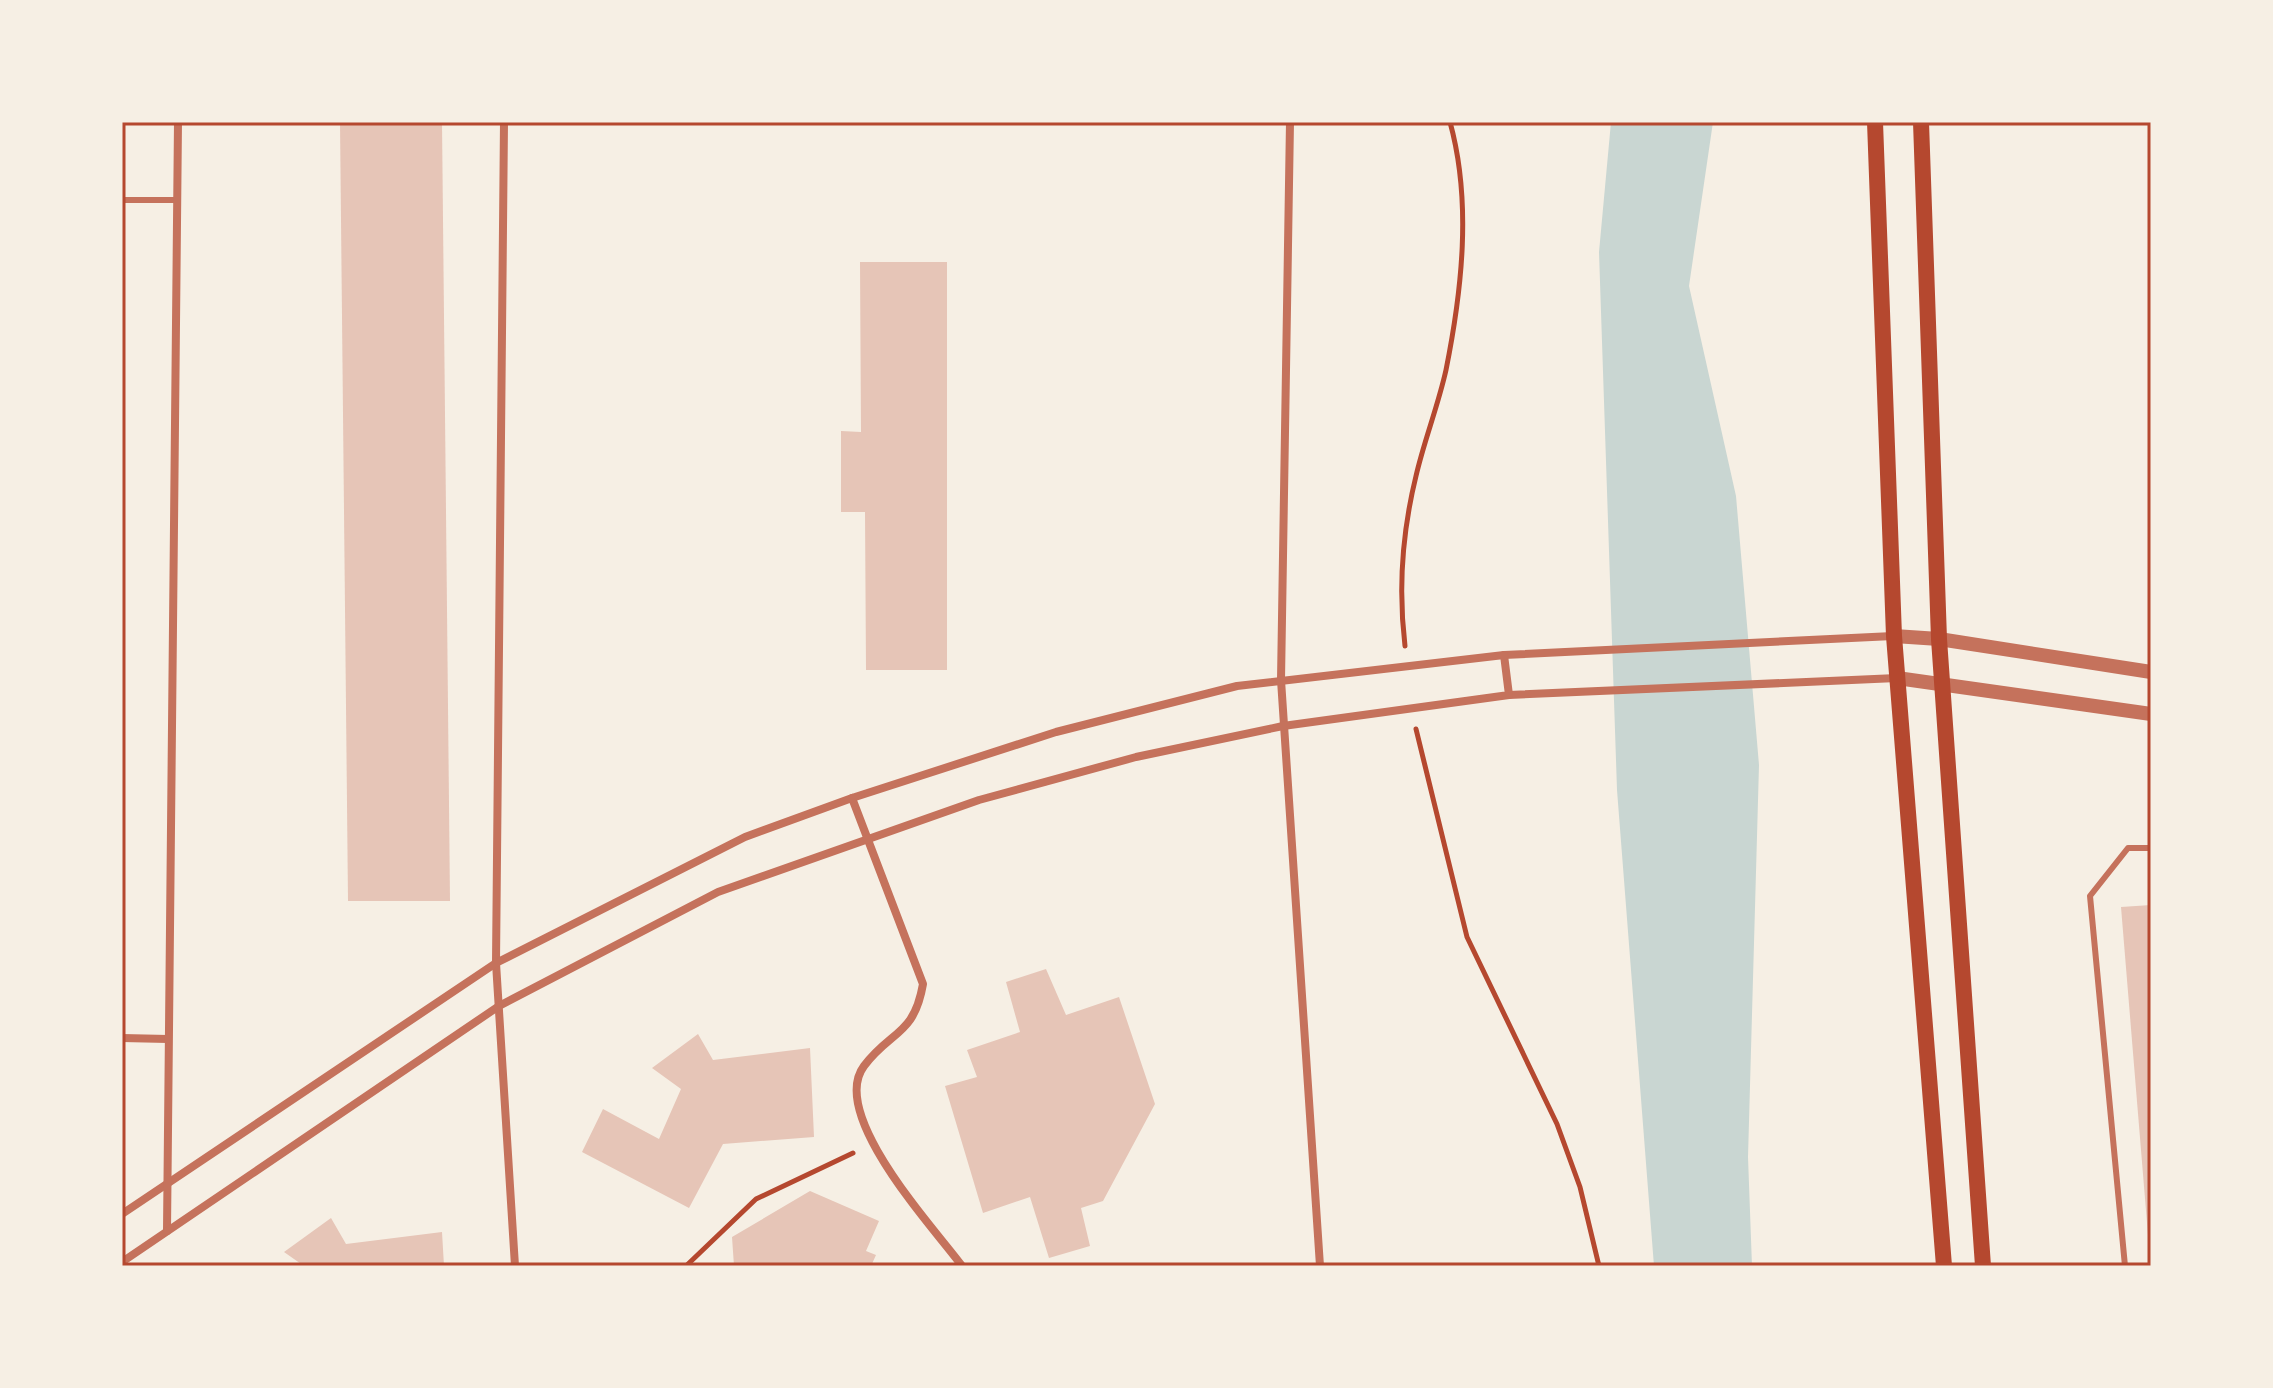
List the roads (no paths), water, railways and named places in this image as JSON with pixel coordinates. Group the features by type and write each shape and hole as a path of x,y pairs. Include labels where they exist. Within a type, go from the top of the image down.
{"main road":[{"path":"1875,122 1894,636 1944,1266"},
{"path":"1921,122 1939,639 1983,1266"}],"street":[{"path":"167,1231 178,122"},
{"path":"504,122 496,963 515,1266"},
{"path":"1290,122 1281,680 1320,1266"},
{"path":"122,1214 496,963 745,837 852,798 1056,732 1237,686 1504,655 1894,636 1939,639 2151,672"},
{"path":"1504,655 1509,695"},
{"path":"122,1262 499,1006 718,892 979,800 1136,757 1283,726 1509,695 1590,691 1897,678 2151,714"},
{"path":"852,798 923,984 918,1012 863,1067 855,1094 872,1144 962,1266"},
{"path":"122,1038 168,1039"}],"lane":[{"path":"122,200 177,200"},
{"path":"2125,1266 2090,896 2128,848 2151,848"}]}
